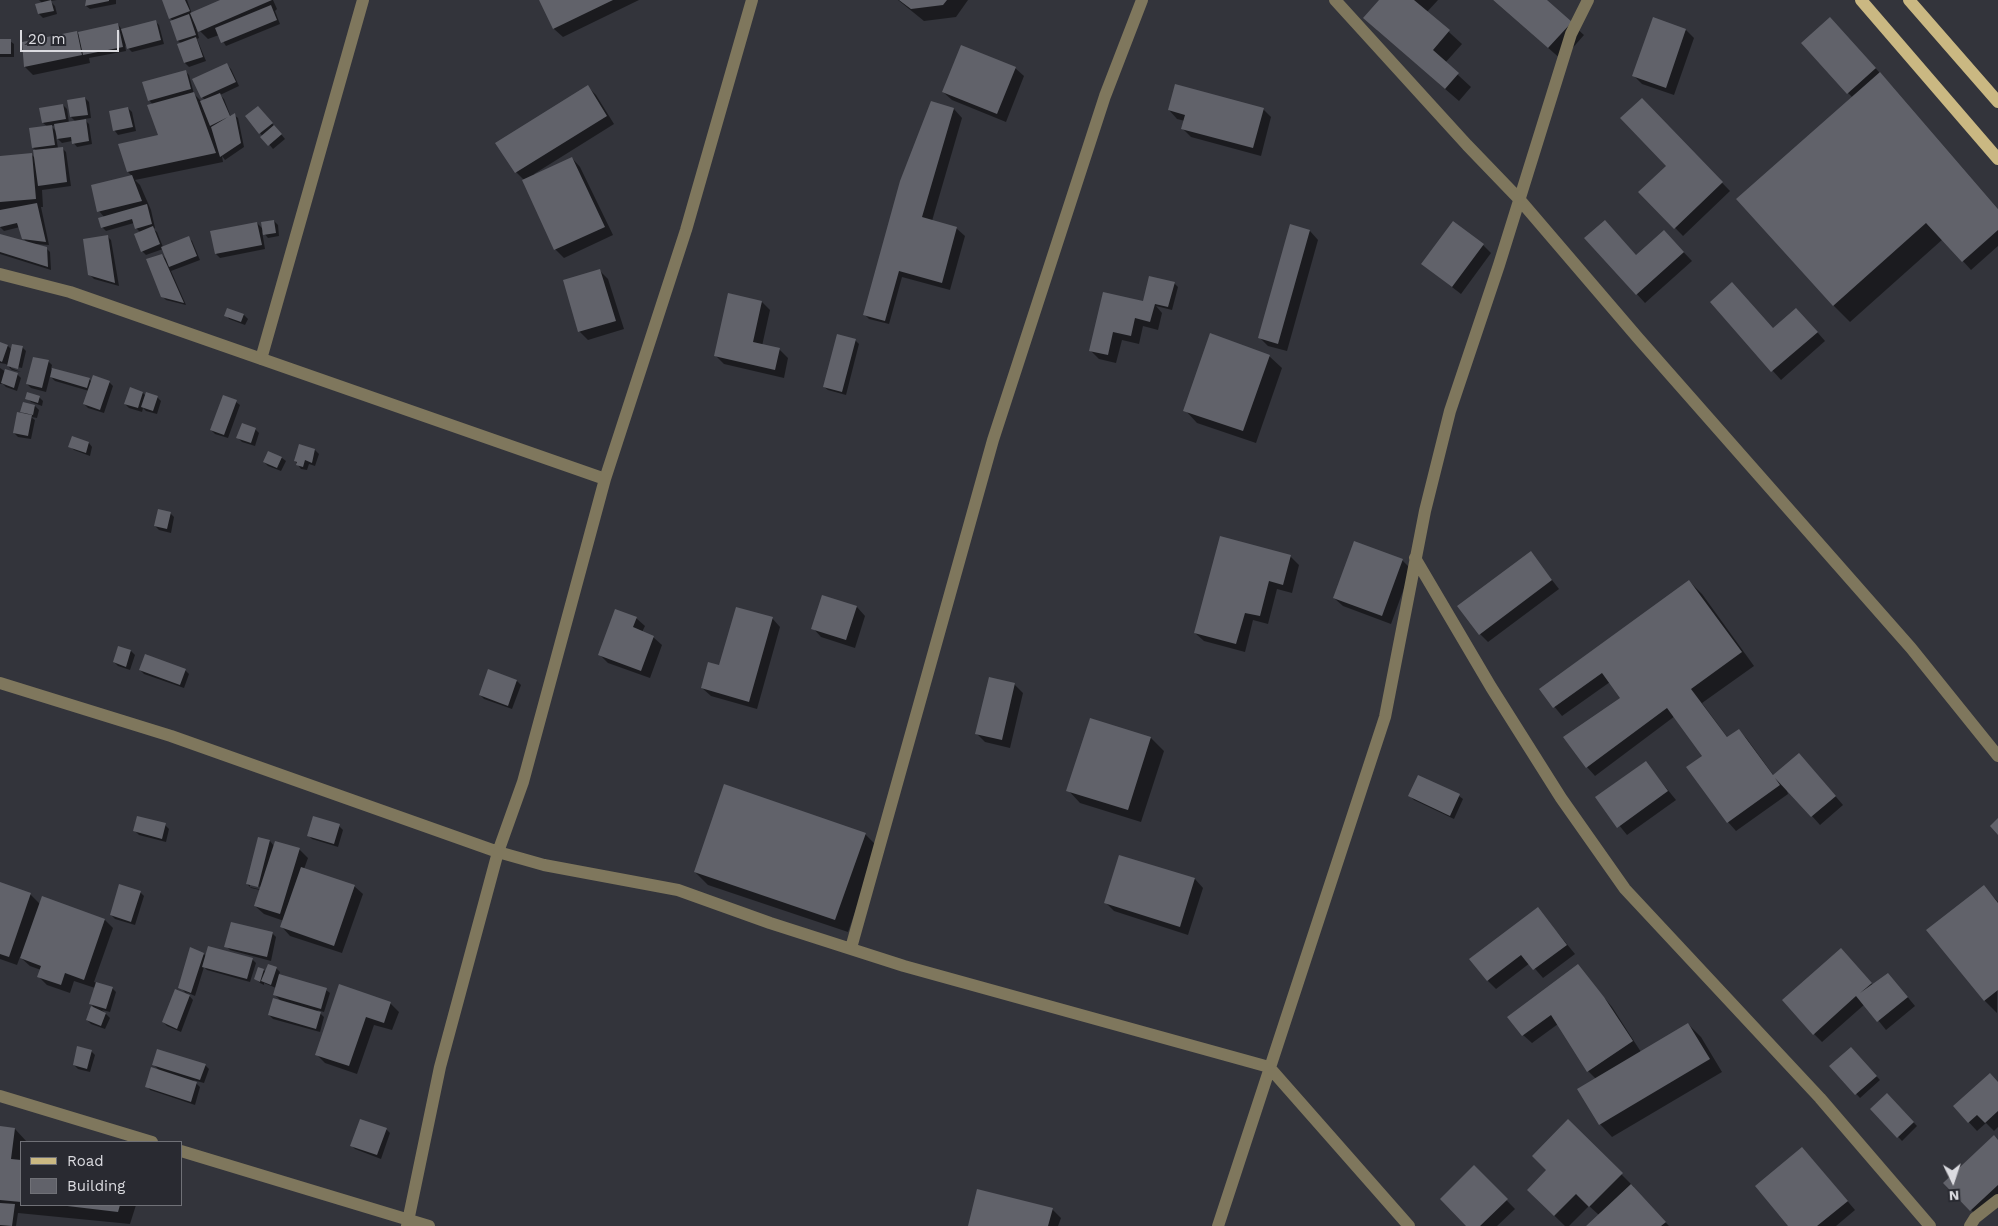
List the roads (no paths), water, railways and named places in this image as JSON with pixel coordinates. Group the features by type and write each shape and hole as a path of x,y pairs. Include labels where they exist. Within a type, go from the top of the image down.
{"main road":[{"path":"1861,0 1998,159"},
{"path":"1909,0 1998,102"}],"street":[{"path":"261,359 363,0"},
{"path":"408,1223 440,1067 498,852 523,782 605,480 686,230 752,0"},
{"path":"851,948 993,440 1105,96 1142,0"},
{"path":"1335,0 1467,145 1519,199 1638,338 1911,648 1998,756"},
{"path":"1218,1226 1385,717 1416,558 1450,410 1571,34 1588,0"},
{"path":"0,274 70,292 605,480"},
{"path":"1416,558 1491,687 1561,798 1625,889 1820,1098 1930,1226"},
{"path":"0,683 171,736 498,852 544,865 678,890 770,923 851,948 1063,1011 1269,1067 1409,1226"},
{"path":"0,1096 149,1141"},
{"path":"182,1151 408,1223 429,1226"},
{"path":"1970,1226 1975,1218 1998,1200"}]}
